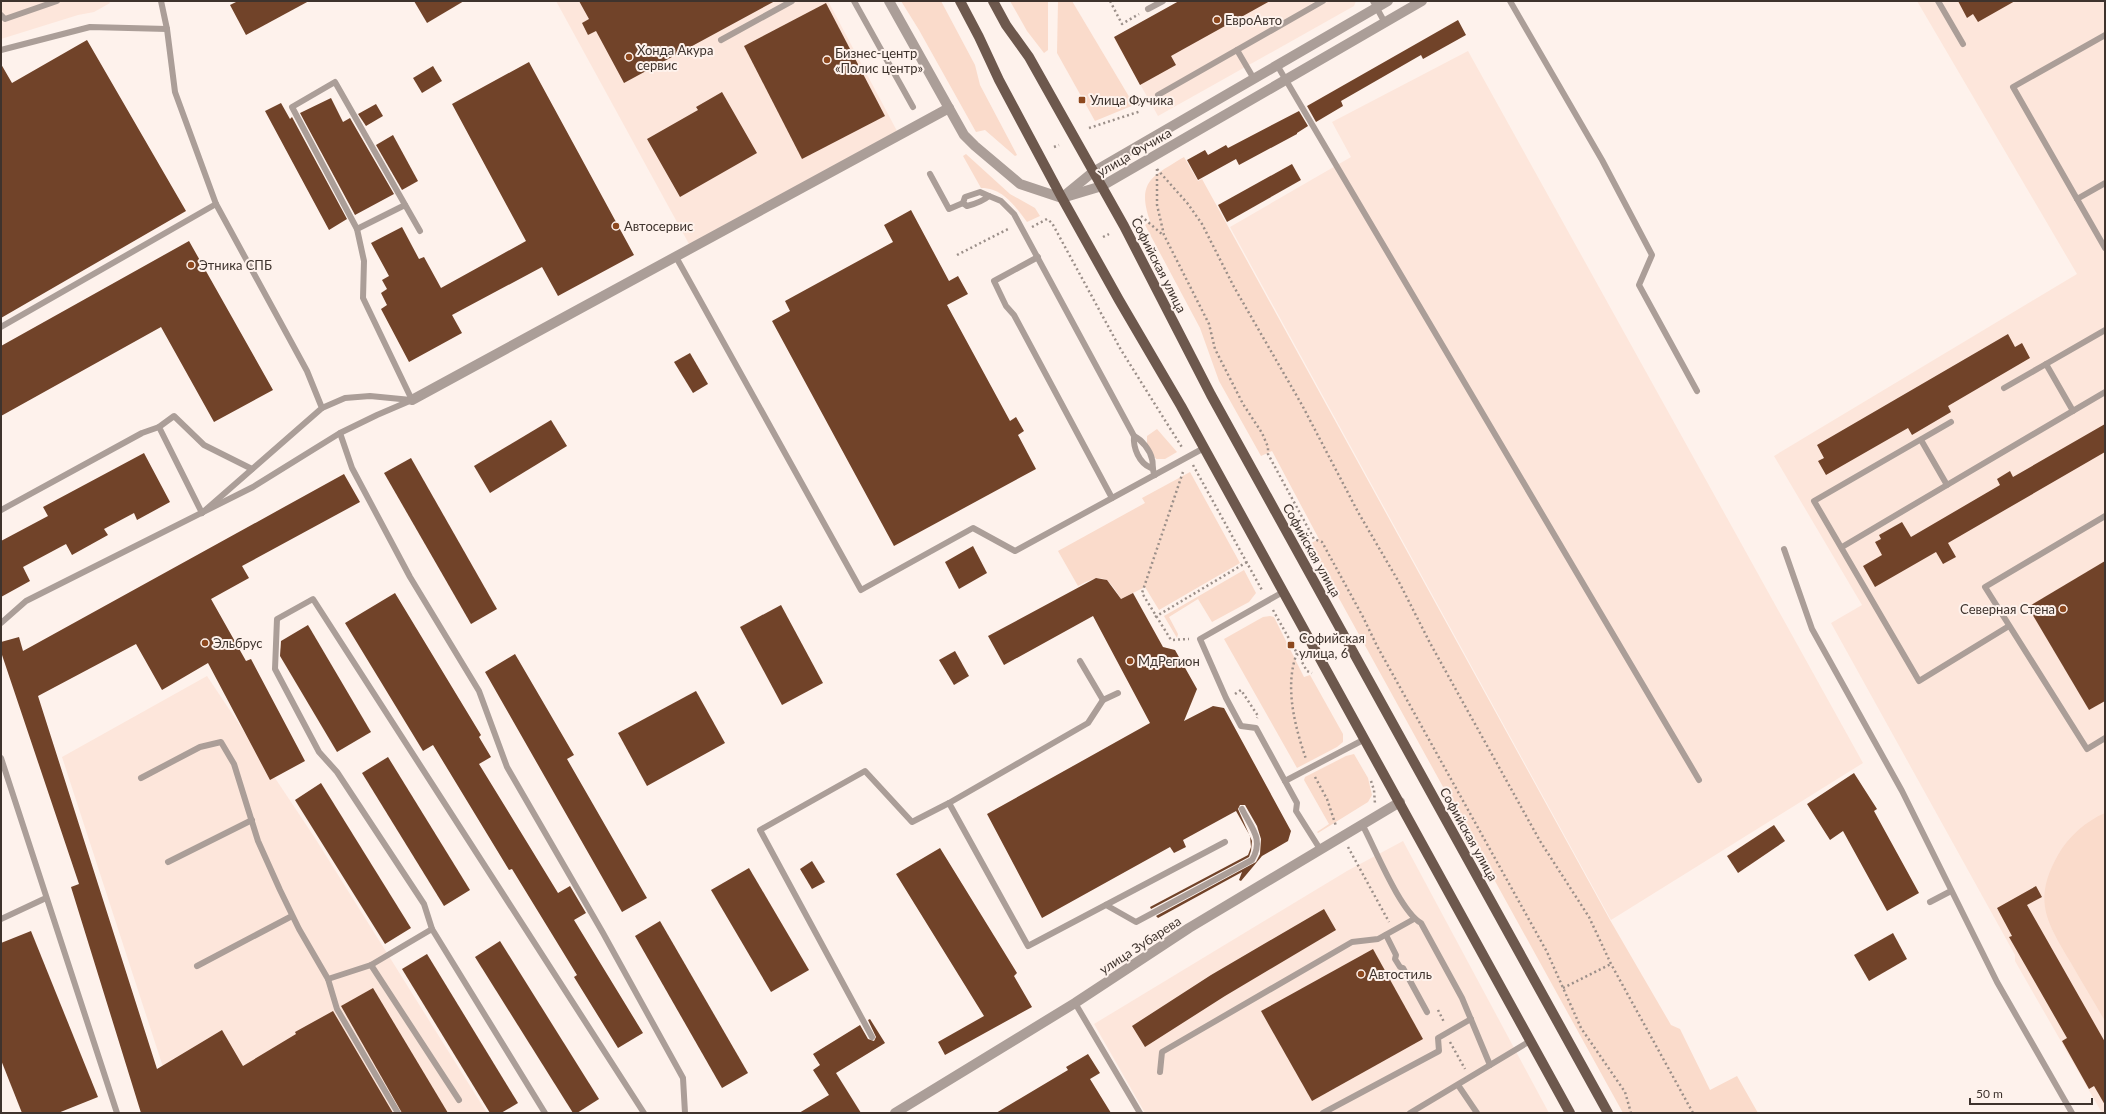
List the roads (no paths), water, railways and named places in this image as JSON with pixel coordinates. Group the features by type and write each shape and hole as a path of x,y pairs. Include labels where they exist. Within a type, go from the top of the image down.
{"main road":[{"path":"960,1 980,37 999,80 1062,198 1204,448 1365,738 1570,1113"},
{"name":"Софийская улица","path":"993,1 1006,25 1029,57 1102,186 1215,402 1608,1113"}],"street":[{"path":"889,1 964,135 1004,172 1020,184 1062,198"},
{"name":"улица Фучика","path":"1062,198 1093,172 1254,79 1374,4 1388,1"},
{"name":"улица Фучика","path":"1062,198 1102,186 1422,1"},
{"path":"412,400 949,108"},
{"name":"улица Зубарева","path":"895,1113 1075,1003 1189,928 1400,802"}],"lane":[{"path":"1,15 5,19 57,1"},
{"path":"161,1 167,29 175,92 216,204 307,371 322,408"},
{"path":"721,40 792,1"},
{"path":"854,1 913,107"},
{"path":"1148,10 1163,1"},
{"path":"1158,95 1323,1"},
{"path":"1510,1 1602,160 1652,254 1639,285 1697,391"},
{"path":"1938,1 1963,44"},
{"path":"1374,4 1385,22"},
{"path":"1,50 90,27 167,29"},
{"path":"2104,37 2013,87 2105,248"},
{"path":"1237,50 1254,79"},
{"path":"1277,65 1699,780"},
{"path":"412,400 363,298 364,261 358,229 292,107 335,82 420,231"},
{"path":"930,174 949,209 963,203 965,197 980,192 995,197 1008,206 1023,229 1134,436 1141,440 1152,460 1151,468 1155,475"},
{"path":"2077,199 2105,183"},
{"path":"963,203 967,206 985,200 989,196"},
{"path":"1,327 216,204"},
{"path":"358,229 405,205"},
{"path":"676,257 861,590 973,528 1015,551 1204,448"},
{"path":"1038,257 994,281 1006,306 1014,315 1112,498"},
{"path":"2004,388 2105,330"},
{"path":"2046,364 2073,411"},
{"path":"1842,547 2105,392"},
{"path":"202,513 322,408 345,398 370,396 412,400"},
{"path":"1,623 26,601 253,487 340,433 412,400"},
{"path":"1,510 142,433 159,427 174,416 204,445 252,469"},
{"path":"1951,422 1814,500 1919,681 2010,626"},
{"path":"159,427 202,513"},
{"path":"340,433 352,468 406,570 479,691 507,767 603,933 683,1078 685,1113"},
{"path":"1134,436 1133,445 1144,465 1151,468"},
{"path":"1921,440 1947,485"},
{"path":"2105,516 1985,587 2086,749 2105,738"},
{"path":"1784,549 1812,629 1902,791 1997,982 2072,1113"},
{"path":"1283,592 1200,639 1226,698 1241,726 1256,728 1297,803 1296,812 1320,849"},
{"path":"545,1113 432,929 424,904 337,772 319,752 274,669 277,619 314,599 644,1113"},
{"path":"1080,661 1103,700"},
{"path":"872,1037 760,830 865,771 912,822 949,803 1088,723 1103,700 1118,693"},
{"path":"1285,781 1365,738"},
{"path":"141,778 200,747 221,742 234,764 252,820 292,916 328,979 337,1009 398,1113"},
{"path":"1,758 117,1113"},
{"path":"949,803 1028,946 1225,842"},
{"path":"1106,905 1136,922 1252,860 1258,849 1258,840 1242,809"},
{"path":"168,862 252,820"},
{"path":"1362,824 1399,896 1414,919 1421,923 1471,1019 1484,1055 1490,1065"},
{"path":"1930,902 1951,891"},
{"path":"1,918 46,898"},
{"path":"197,966 292,916"},
{"path":"1160,1072 1162,1052 1352,942 1378,939 1414,919"},
{"path":"328,979 371,965 432,929"},
{"path":"1386,935 1396,956 1395,959 1400,967 1404,968 1427,1012"},
{"path":"371,965 459,1100"},
{"path":"1075,1003 1140,1113"},
{"path":"1323,1113 1439,1051 1438,1038 1471,1019"},
{"path":"1410,1113 1530,1040"},
{"path":"1458,1085 1477,1113"}],"place":[{"name":"ЕвроАвто","path":"1217,20"},
{"name":"Хонда Акура сервис","path":"629,57"},
{"name":"Бизнес-центр «Полис центр»","path":"827,60"},
{"name":"Улица Фучика","path":"1082,100"},
{"name":"Автосервис","path":"616,226"},
{"name":"Этника СПБ","path":"191,265"},
{"name":"Северная Стена","path":"2063,609"},
{"name":"Эльбрус","path":"205,643"},
{"name":"Софийская улица, 6","path":"1291,645"},
{"name":"МдРегион","path":"1130,661"},
{"name":"Автостиль","path":"1361,974"}]}
